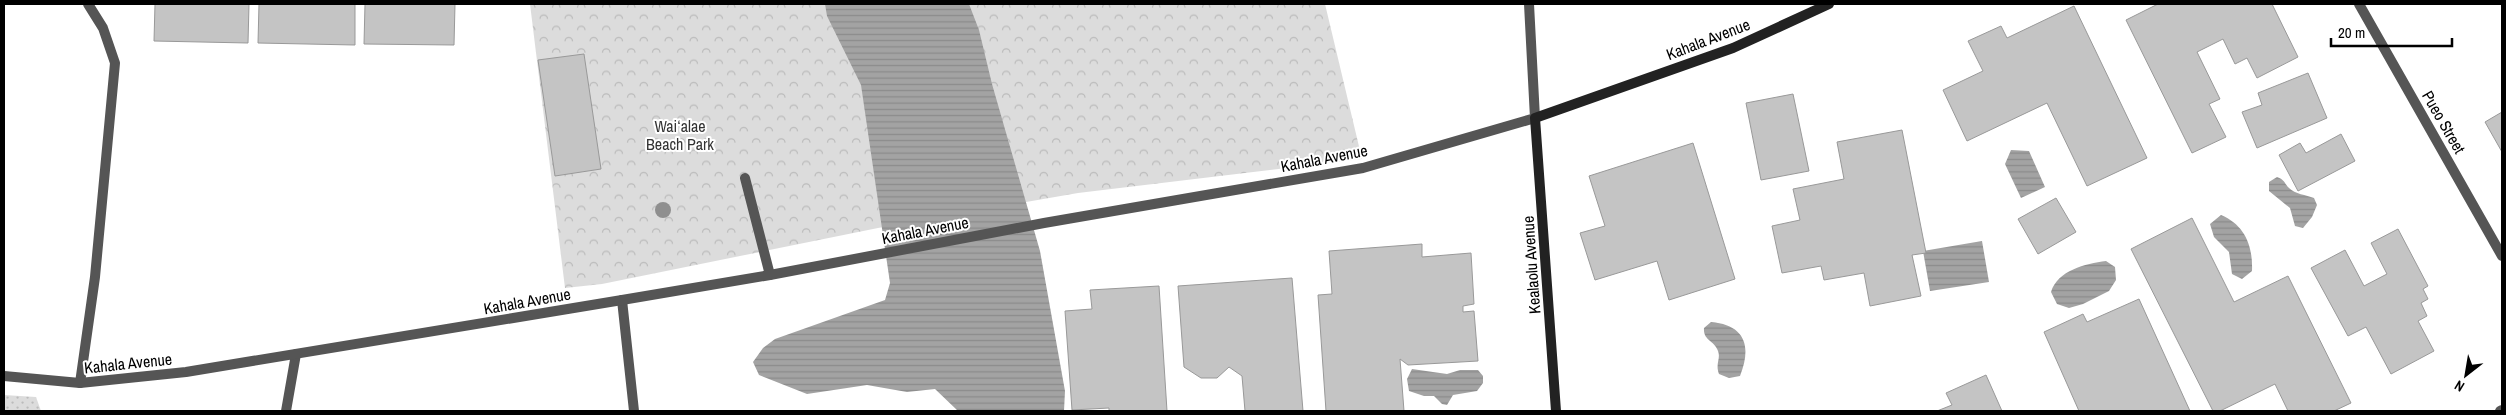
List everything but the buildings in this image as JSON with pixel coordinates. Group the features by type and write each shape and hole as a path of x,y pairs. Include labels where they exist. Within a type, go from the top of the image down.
{"street":[{"path":"80,384 95,277 115,63 103,28 88,4"},
{"path":"1529,4 1535,118"},
{"name":"Kahala Avenue","path":"4,376 80,384 186,372 770,275 1044,223 1363,168 1535,118 1733,48 1829,4"},
{"name":"Pueo Street","path":"2359,4 2502,256"},
{"name":"Kealaolu Avenue","path":"1535,118 1556,411"},
{"path":"745,178 770,275"},
{"path":"622,300 634,411"},
{"path":"286,411 296,354"}],"green space":[{"name":"Waiʻalae Beach Park","path":"530,4 1325,4 1362,159 1078,193 878,228 602,284 565,288"},
{"path":"4,395 36,397 41,411 4,411"}],"shaded area":[{"path":"825,4 969,4 979,30 992,84 1040,251 1065,391 1064,411 958,411 935,389 907,392 867,385 807,394 759,375 753,362 763,348 775,339 885,300 890,283 861,85 827,16"},
{"path":"2011,150 2029,151 2045,187 2021,198 2005,164"},
{"path":"2277,177 2283,180 2294,192 2314,198 2317,205 2312,217 2303,228 2295,226 2290,208 2269,191 2269,182"},
{"path":"2221,215 2236,224 2246,237 2249,245 2252,271 2242,279 2232,274 2229,252 2214,237 2210,224"},
{"path":"1982,241 1989,282 1930,291 1923,251"},
{"path":"2106,261 2115,267 2116,280 2109,291 2083,304 2069,308 2057,304 2051,292 2060,278 2081,266"},
{"path":"1711,322 1732,327 1743,339 1745,355 1740,376 1729,378 1719,374 1718,351 1705,336 1704,332 1704,328"},
{"path":"1412,369 1447,374 1460,370 1478,370 1483,376 1483,383 1477,391 1453,395 1447,405 1442,404 1434,396 1424,396 1409,391 1407,379"}]}
